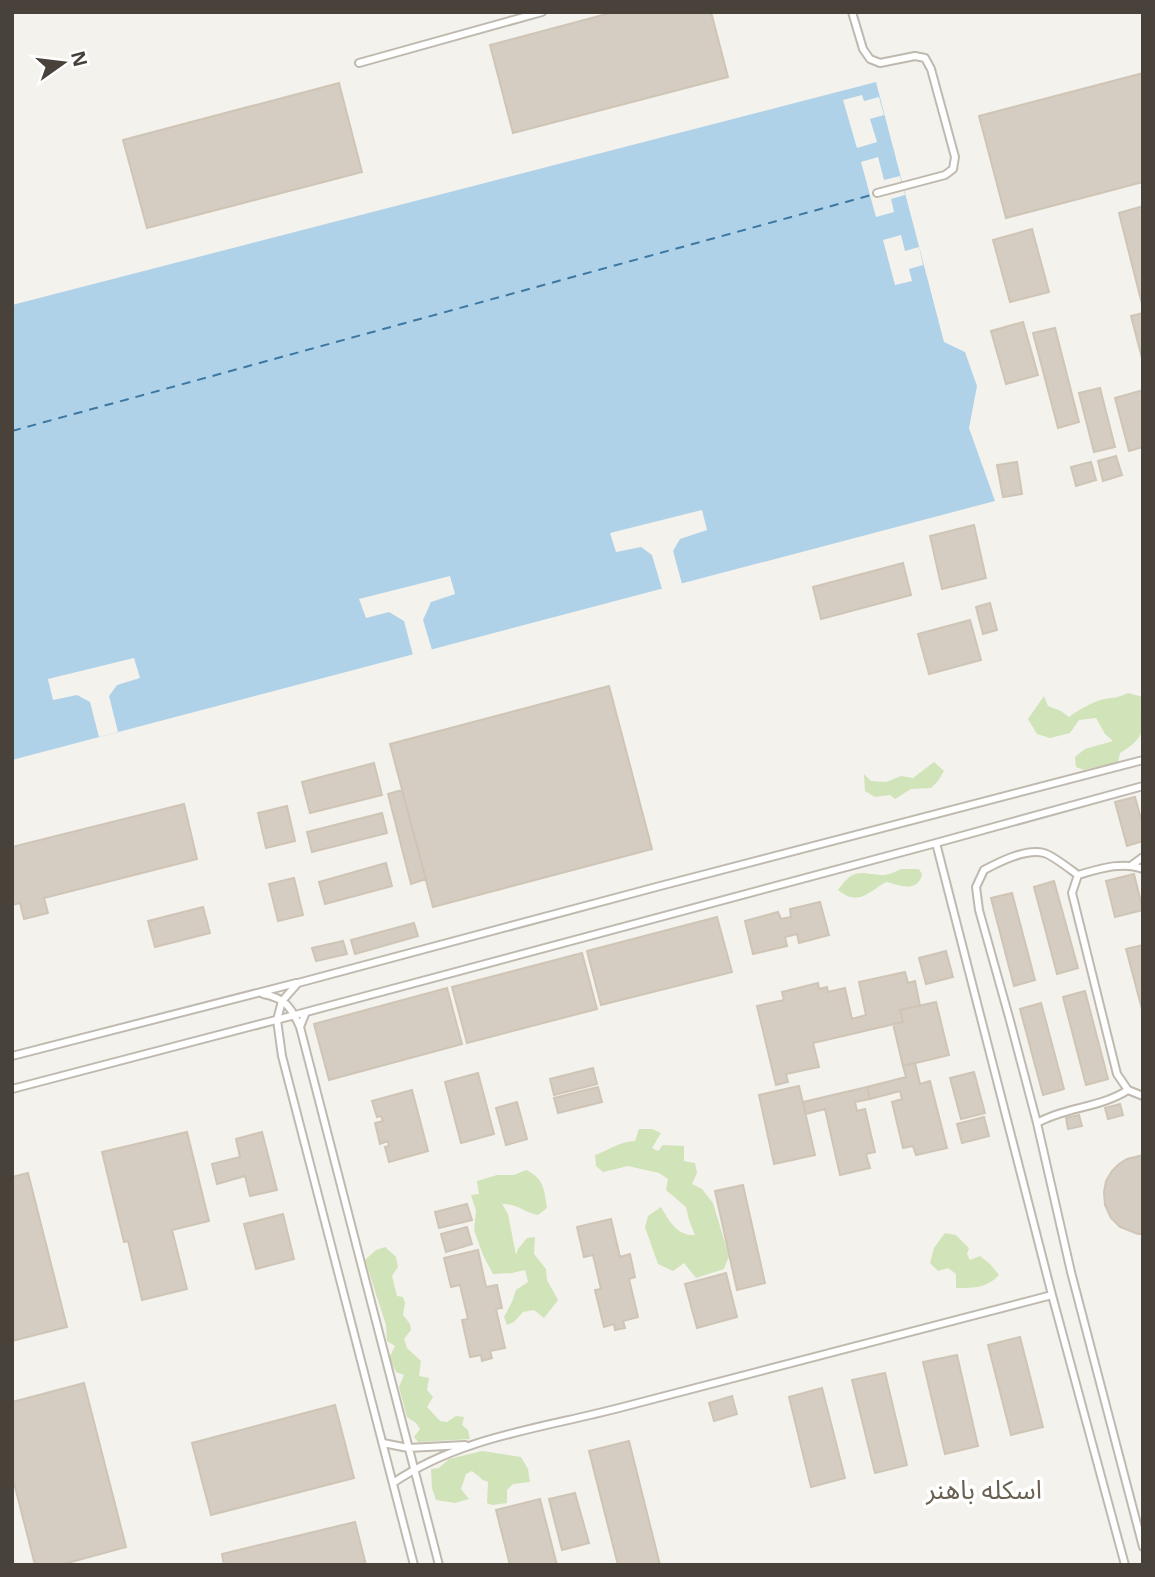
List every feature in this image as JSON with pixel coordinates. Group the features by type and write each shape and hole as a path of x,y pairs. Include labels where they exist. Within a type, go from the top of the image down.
{"lane":[{"path":"359,63 542,12"},
{"path":"852,12 863,49 870,59 880,63 915,55 925,58 931,69 955,157 953,169 945,175 877,193"},
{"path":"12,1055 298,983 1143,760"},
{"path":"12,1089 1143,786"},
{"path":"936,843 1052,1295 1125,1565"},
{"path":"1143,869 1132,865 1107,867 1078,874 1045,853 1027,853 984,870 976,887 979,910 1037,1124 1071,1272 1143,1547"},
{"path":"1132,865 1143,857"},
{"path":"1078,874 1072,892 1117,1074 1128,1090 1143,1096"},
{"path":"298,983 282,1001 277,1020 282,1056 414,1565"},
{"path":"258,993 277,997 292,1009 300,1027 439,1565"},
{"path":"300,1027 306,1012"},
{"path":"1037,1124 1048,1117 1115,1098 1128,1090"},
{"path":"383,1443 408,1448 470,1444 1052,1295"},
{"path":"393,1483 414,1469 470,1444"}],"green space":[{"path":"1128,693 1143,697 1143,726 1137,740 1120,753 1118,762 1084,770 1076,767 1075,757 1085,749 1113,741 1105,734 1096,718 1079,720 1070,733 1050,738 1037,734 1028,719 1044,696 1048,706 1069,717 1096,702"},
{"path":"934,762 944,771 931,788 911,789 895,799 890,795 875,797 865,791 864,774 871,781 886,782 901,776 913,778"},
{"path":"901,869 919,869 922,874 920,880 913,886 886,882 858,898 838,890 854,874 885,875"},
{"path":"639,1129 652,1129 661,1133 652,1148 658,1151 663,1145 684,1146 684,1161 695,1163 697,1173 692,1184 702,1189 713,1203 729,1256 724,1269 696,1278 684,1263 673,1271 658,1264 645,1227 648,1216 661,1207 678,1230 695,1235 686,1207 666,1190 668,1179 659,1173 628,1166 603,1172 596,1166 595,1155 620,1144 635,1141"},
{"path":"526,1170 540,1181 547,1208 538,1215 502,1204 508,1214 516,1255 527,1238 535,1237 534,1254 546,1269 547,1280 558,1300 544,1318 534,1310 523,1312 507,1325 504,1317 516,1290 528,1282 525,1270 493,1274 474,1230 476,1211 471,1195 479,1194 477,1181 497,1175 514,1175"},
{"path":"945,1233 956,1235 969,1248 967,1254 970,1260 980,1256 999,1275 990,1283 956,1288 956,1274 948,1268 938,1271 930,1263 934,1248"},
{"path":"385,1247 396,1257 398,1267 392,1276 397,1296 403,1297 405,1303 403,1315 410,1324 411,1330 404,1339 407,1348 421,1361 419,1376 429,1378 427,1390 433,1397 427,1407 440,1421 447,1422 456,1416 464,1417 462,1425 468,1430 470,1439 418,1442 414,1437 420,1429 407,1417 399,1387 404,1375 396,1372 389,1358 395,1346 387,1341 386,1325 365,1260 376,1250"},
{"path":"482,1451 521,1457 528,1469 530,1482 513,1484 507,1490 507,1503 492,1505 487,1503 488,1482 472,1471 466,1474 461,1489 469,1499 455,1503 436,1500 431,1469 439,1468 449,1459"}],"water":[{"path":"876,82 944,342 965,352 977,386 969,428 995,501 12,760 12,305"}],"pier":[{"path":"862,95 864,101 879,97 884,115 870,119 877,142 857,148 843,100"},
{"path":"878,157 884,180 900,176 905,195 891,199 894,212 876,217 861,162"},
{"path":"901,235 905,251 919,247 923,265 909,269 912,281 895,285 883,240"},
{"path":"702,510 707,530 680,539 673,551 682,584 662,589 652,555 641,547 616,552 610,533"},
{"path":"450,576 455,594 431,602 423,620 432,650 413,655 404,621 389,612 366,618 359,599"},
{"path":"134,658 140,678 117,685 109,696 118,732 99,737 90,702 77,695 53,700 48,679"}],"building":[{"path":"614,12 711,12 728,77 513,133 490,45"},
{"path":"1143,73 1143,182 1006,218 979,116"},
{"path":"339,83 362,172 147,228 123,140"},
{"path":"1143,206 1143,308 1119,213"},
{"path":"1032,229 1049,292 1010,302 993,240"},
{"path":"1143,313 1143,362 1131,316"},
{"path":"1023,322 1038,375 1006,384 991,331"},
{"path":"1055,328 1079,422 1058,428 1033,333"},
{"path":"1100,388 1115,447 1094,452 1079,393"},
{"path":"1143,390 1143,447 1129,451 1115,398"},
{"path":"1116,456 1122,475 1103,481 1098,461"},
{"path":"1017,462 1022,494 1003,497 997,465"},
{"path":"1091,462 1096,480 1076,486 1071,467"},
{"path":"974,525 986,578 942,589 930,536"},
{"path":"903,563 911,595 821,619 813,587"},
{"path":"990,603 997,630 983,634 976,607"},
{"path":"970,620 981,660 929,674 918,634"},
{"path":"609,686 652,849 433,907 390,744"},
{"path":"374,763 382,795 310,813 302,782"},
{"path":"402,790 426,879 411,884 388,794"},
{"path":"1135,797 1143,826 1143,841 1127,846 1115,802"},
{"path":"184,804 197,859 44,898 48,913 24,919 20,903 12,905 12,847"},
{"path":"287,806 295,841 266,848 258,813"},
{"path":"382,813 387,833 312,852 307,832"},
{"path":"386,863 392,886 325,904 319,882"},
{"path":"1134,874 1143,910 1115,917 1106,881"},
{"path":"294,878 303,915 278,921 269,884"},
{"path":"1054,881 1078,968 1057,974 1034,887"},
{"path":"1012,893 1035,980 1014,986 991,898"},
{"path":"820,902 829,935 799,943 797,934 785,937 787,946 753,954 745,921 778,912 781,919 791,917 790,909"},
{"path":"203,907 210,933 155,947 148,921"},
{"path":"717,917 732,972 601,1005 587,951"},
{"path":"414,923 418,936 355,954 351,940"},
{"path":"343,941 347,954 316,961 312,948"},
{"path":"1143,945 1143,1013 1126,949"},
{"path":"946,951 953,977 926,984 919,958"},
{"path":"582,953 597,1009 467,1043 452,987"},
{"path":"905,972 908,983 915,981 920,1006 900,1010 903,1022 813,1043 819,1067 786,1074 788,1082 776,1085 757,1006 784,1000 782,992 818,983 819,989 827,987 828,992 845,988 852,1019 866,1015 859,982"},
{"path":"447,988 462,1044 329,1080 314,1024"},
{"path":"1085,991 1108,1079 1086,1085 1063,997"},
{"path":"936,1002 949,1055 903,1066 893,1024 903,1022 900,1010"},
{"path":"1041,1003 1064,1089 1043,1095 1020,1009"},
{"path":"915,1063 920,1084 930,1081 947,1148 916,1155 913,1146 903,1148 892,1102 902,1099 900,1091 870,1099 867,1087 906,1077 903,1066"},
{"path":"593,1068 597,1084 554,1095 550,1079"},
{"path":"974,1072 985,1113 961,1119 950,1078"},
{"path":"478,1073 494,1134 461,1143 445,1082"},
{"path":"799,1086 815,1155 774,1164 759,1095"},
{"path":"598,1087 602,1102 558,1113 554,1098"},
{"path":"867,1087 870,1099 855,1102 857,1111 865,1109 875,1152 866,1154 870,1168 840,1175 825,1109 806,1114 803,1102"},
{"path":"412,1090 428,1151 389,1162 385,1147 389,1146 388,1141 380,1144 375,1123 383,1121 381,1116 377,1117 372,1101"},
{"path":"517,1102 527,1139 506,1145 496,1108"},
{"path":"1120,1104 1123,1115 1108,1119 1105,1108"},
{"path":"1079,1115 1082,1126 1068,1129 1066,1118"},
{"path":"984,1117 989,1136 962,1143 957,1124"},
{"path":"187,1132 209,1221 172,1230 187,1289 142,1300 128,1241 124,1242 102,1152"},
{"path":"262,1132 277,1190 250,1196 245,1176 217,1184 212,1164 240,1157 236,1139"},
{"path":"1143,1155 1143,1234 1138,1234 1120,1227 1111,1218 1105,1205 1104,1192 1106,1181 1119,1164"},
{"path":"28,1173 67,1327 12,1341 12,1177"},
{"path":"743,1185 765,1283 737,1290 715,1191"},
{"path":"467,1204 472,1220 439,1228 435,1212"},
{"path":"283,1214 294,1259 256,1269 244,1224"},
{"path":"611,1219 620,1257 630,1254 635,1277 629,1279 638,1317 623,1321 625,1328 615,1330 614,1324 604,1327 595,1290 601,1289 593,1255 584,1257 577,1227"},
{"path":"467,1227 472,1244 446,1252 441,1234"},
{"path":"478,1250 486,1287 497,1285 502,1308 496,1309 505,1348 490,1351 492,1358 482,1361 481,1355 470,1357 462,1320 468,1319 460,1285 451,1287 444,1258"},
{"path":"726,1273 737,1317 697,1328 685,1284"},
{"path":"1020,1337 1043,1427 1011,1435 988,1345"},
{"path":"957,1355 978,1446 945,1454 923,1362"},
{"path":"885,1373 907,1465 875,1473 852,1380"},
{"path":"84,1383 126,1547 60,1565 35,1565 12,1475 12,1402"},
{"path":"822,1388 845,1478 811,1487 789,1397"},
{"path":"732,1396 737,1414 714,1421 709,1403"},
{"path":"335,1405 354,1478 211,1515 192,1443"},
{"path":"629,1441 660,1565 618,1565 589,1451"},
{"path":"575,1493 589,1543 562,1550 549,1499"},
{"path":"540,1499 557,1565 510,1565 496,1510"},
{"path":"355,1522 366,1565 224,1565 222,1554"}],"ferry route":[{"path":"12,431 875,194"}],"district":[{"name":"اسکله باهنر","path":"984,1490"}]}
